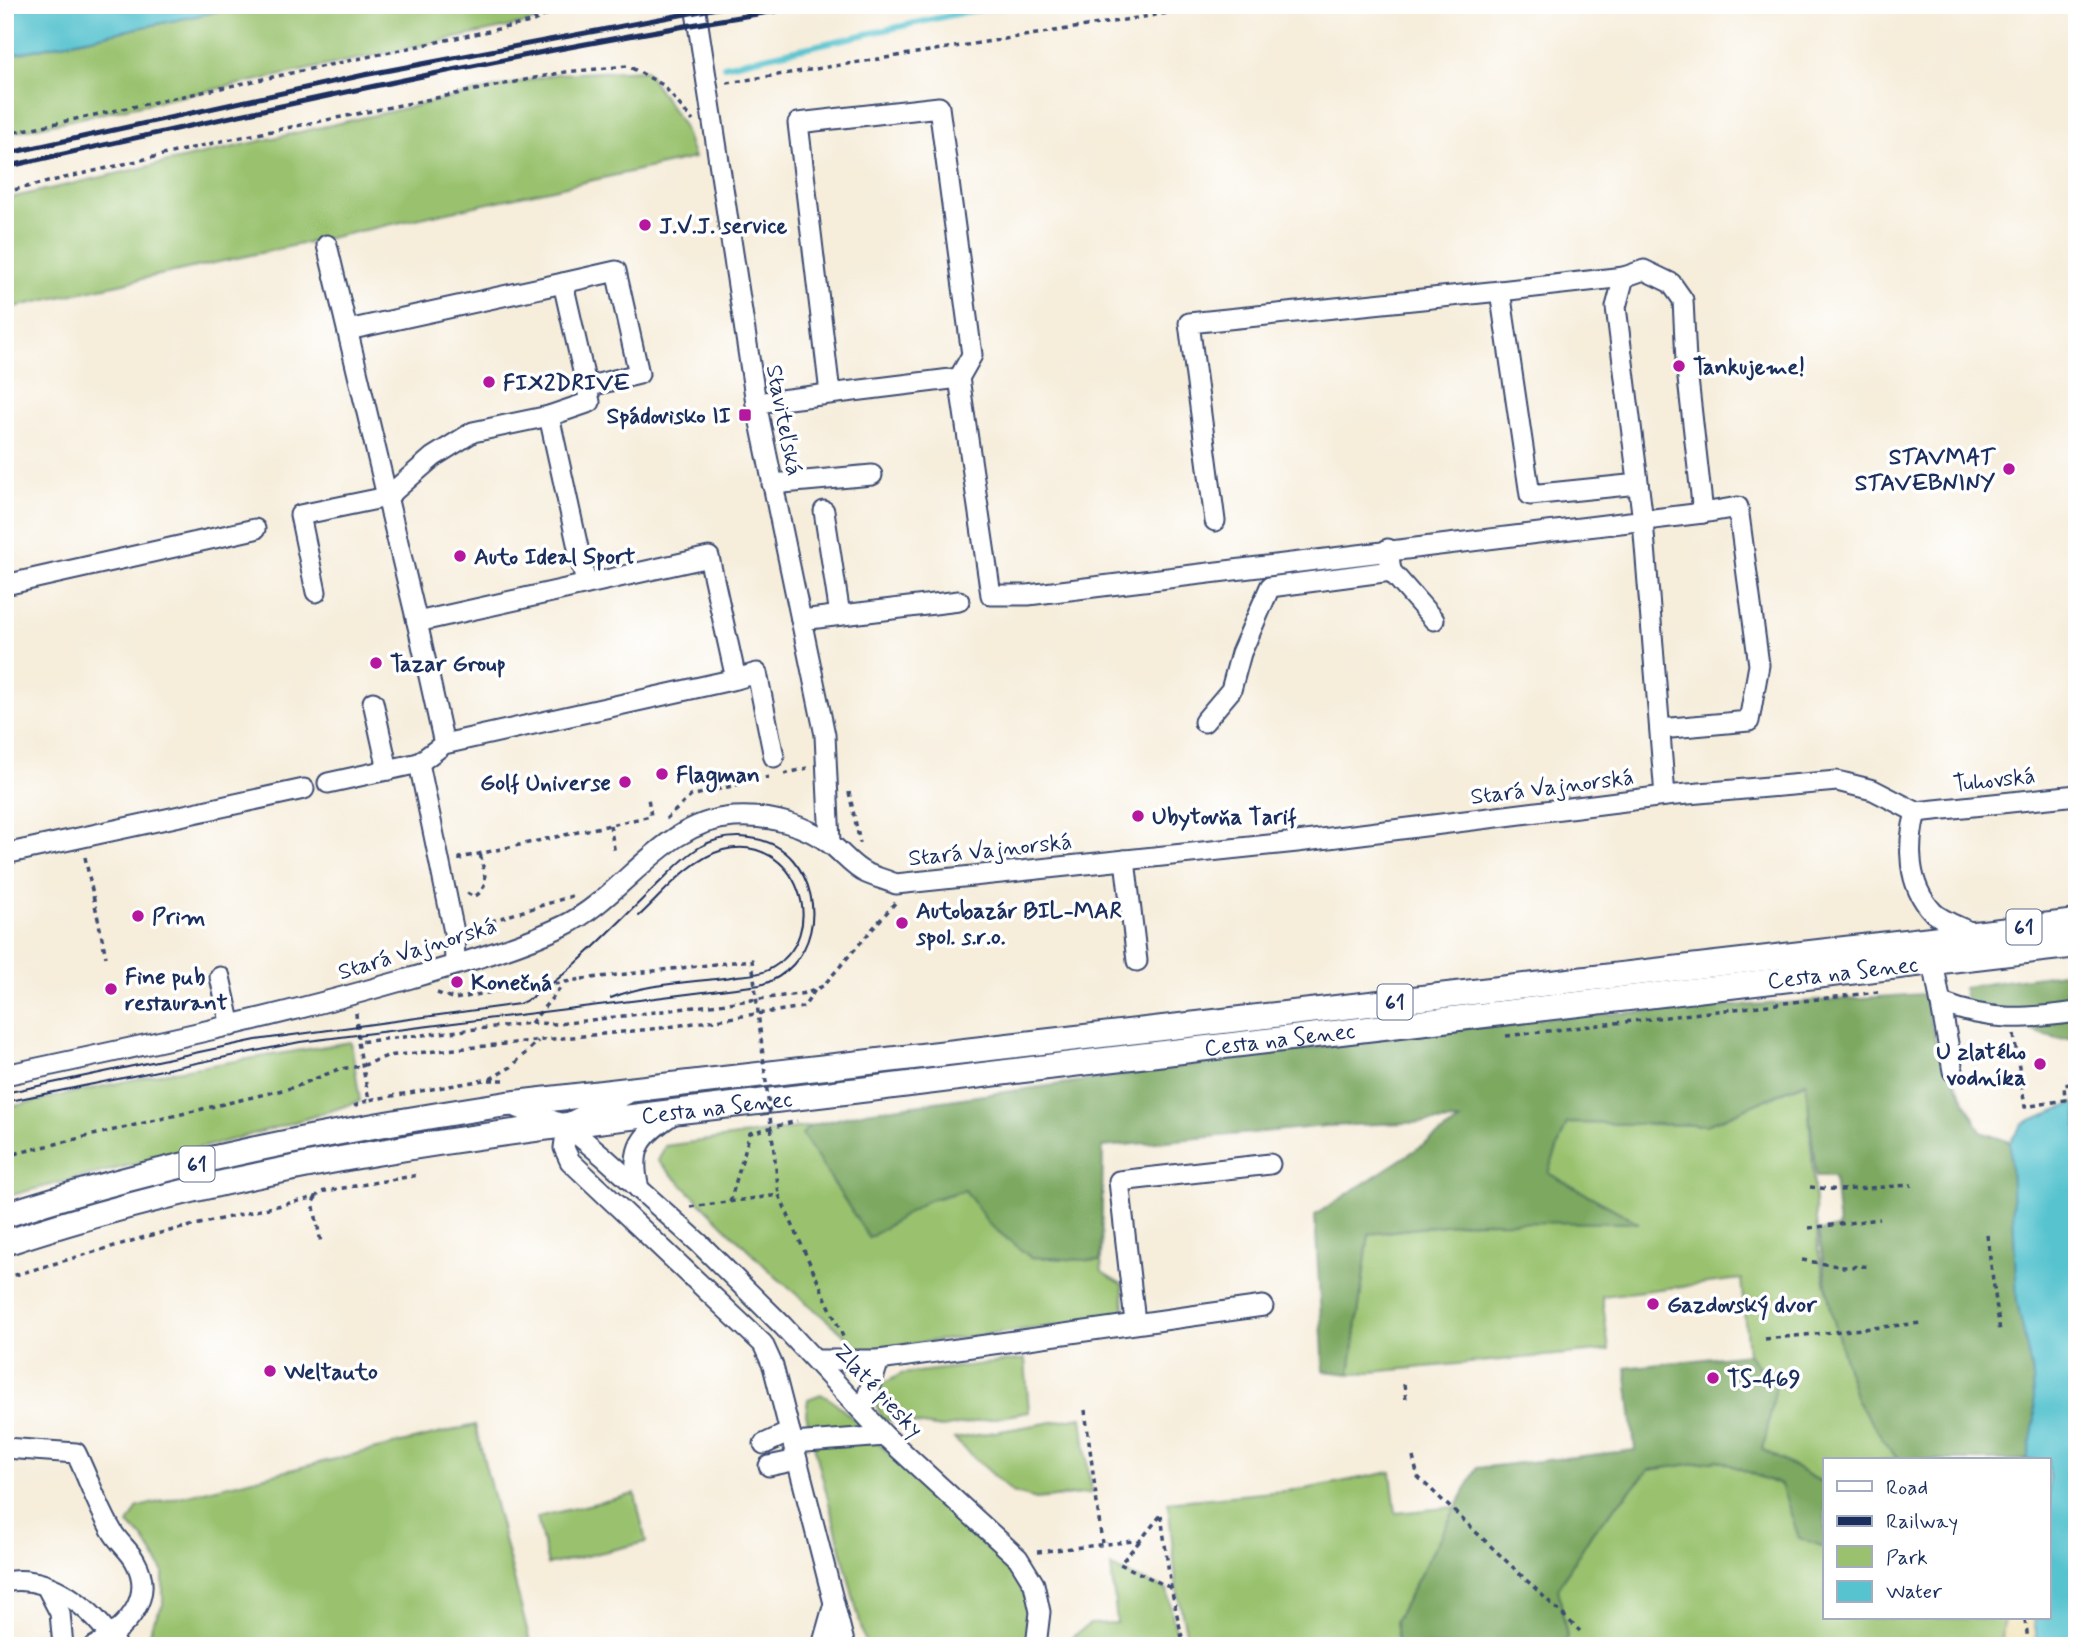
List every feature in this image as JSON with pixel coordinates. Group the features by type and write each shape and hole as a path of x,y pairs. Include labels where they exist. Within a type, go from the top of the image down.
{"main road":[{"name":"Cesta na Senec","path":"5,1215 152,1174 390,1122 510,1092 641,1088 2077,922"},
{"name":"Cesta na Senec","path":"5,1243 96,1214 271,1171 372,1153 678,1111 2077,945"}],"street":[{"name":"Staviteľská","path":"695,5 756,403 825,735 830,843"},
{"path":"830,393 798,123 939,107 972,355 959,377 992,595 1028,595 1388,549 1643,521 1738,507 1759,665 1749,721 1660,729"},
{"path":"327,245 444,744"},
{"path":"1215,521 1189,323 1624,277 1644,270 1671,283 1683,300 1686,361 1703,513"},
{"path":"348,330 616,271 639,374 586,387"},
{"path":"1624,277 1616,307 1643,521 1665,796"},
{"path":"316,592 300,515 387,497 433,457 473,432 549,416 590,402 563,283"},
{"path":"1500,291 1530,495 1638,484"},
{"path":"756,403 959,377"},
{"path":"549,416 586,584"},
{"path":"772,484 872,475"},
{"path":"824,511 840,615"},
{"path":"5,585 255,528"},
{"path":"1388,549 1391,571 1434,620"},
{"path":"417,622 709,557 736,678"},
{"path":"1203,722 1231,690 1241,653 1270,587 1391,571"},
{"path":"801,620 959,601"},
{"path":"328,783 419,763 444,744 757,673 774,757"},
{"path":"373,702 388,770"},
{"path":"419,763 454,932 455,964"},
{"name":"Stará Vajnorská","path":"5,1075 231,1026 455,964 564,926 597,904 676,836 694,825 733,817 768,818 789,822 830,843 863,872 895,884 1125,860 1665,796 1837,780 1873,790 1916,812"},
{"path":"5,854 304,789"},
{"name":"Tuhovská","path":"1916,812 2077,796"},
{"path":"1916,812 1910,834 1910,866 1917,885 1933,912 1972,933"},
{"path":"1125,860 1137,961"},
{"path":"1933,961 1953,1071"},
{"path":"220,977 231,1026"},
{"path":"1942,1003 1968,1013 2017,1020 2077,1012"},
{"name":"Cesta na Senec","path":"567,1126 586,1113 641,1088"},
{"name":"Zlaté piesky","path":"510,1092 567,1126 639,1189 817,1360 885,1436 1018,1558 1034,1584 1040,1612 1036,1646"},
{"path":"639,1189 634,1165 639,1144 651,1129 678,1111"},
{"path":"567,1126 564,1148 570,1161 763,1344 773,1366 845,1646"},
{"path":"1135,1322 1119,1181 1270,1164"},
{"path":"817,1360 879,1360 1263,1306"},
{"path":"763,1344 783,1326"},
{"path":"863,1410 879,1360"},
{"path":"764,1444 793,1445 885,1436"},
{"path":"769,1466 793,1445"},
{"path":"5,1448 76,1453 112,1532 134,1560 143,1580 141,1602 126,1625 107,1643 94,1616 75,1600 46,1586 5,1582"},
{"path":"46,1586 60,1613 63,1646"},
{"path":"822,1646 834,1603"}],"path":[{"path":"5,134 531,22 568,5"},
{"path":"707,86 1219,5"},
{"path":"5,192 222,141 412,102 565,72 628,66 663,85 715,147"},
{"path":"848,788 862,853"},
{"path":"462,870 460,858 651,816 648,798"},
{"path":"610,825 615,854"},
{"path":"80,838 106,957"},
{"path":"465,883 468,895 474,897 484,892 486,884 480,853"},
{"path":"358,1042 531,1023 559,1024 817,989 823,986 891,905 922,881"},
{"path":"428,995 440,992 455,999 523,986 565,984 582,979 752,960 779,1195 848,1346"},
{"path":"531,1023 565,984"},
{"path":"5,1156 295,1087 339,1069 362,1066 387,1056 661,1028 804,1007 817,989"},
{"path":"356,1013 358,1042 369,1101 489,1080 511,1067 538,1040"},
{"path":"2015,1046 2025,1107 2066,1100 2064,1085 2077,1083"},
{"path":"489,1080 510,1092"},
{"path":"730,1202 750,1133"},
{"path":"321,1243 313,1202 320,1192 419,1175"},
{"path":"1810,1187 1839,1190 1912,1185"},
{"path":"690,1207 779,1195"},
{"path":"5,1278 152,1235 316,1197"},
{"path":"1808,1228 1880,1219"},
{"path":"1987,1235 2000,1332"},
{"path":"1802,1260 1843,1267 1870,1266"},
{"path":"1765,1339 1921,1323"},
{"path":"1404,1384 1406,1400"},
{"path":"1085,1410 1102,1544"},
{"path":"1413,1457 1418,1477 1580,1631"},
{"path":"1171,1588 1120,1564 1161,1515 1171,1588 1184,1646"},
{"path":"1018,1558 1049,1549 1134,1541 1138,1543"},
{"path":"2025,1620 2029,1646"}],"green space":[{"path":"248,5 565,5 531,22 5,134 5,56"},
{"path":"646,70 683,126 694,158 5,309 5,199 556,74"},
{"path":"2077,971 2077,1037 2057,1039 1968,1009 1963,987"},
{"path":"1923,994 1938,1050 1981,1132 2010,1142 2017,1301 2033,1378 2035,1419 2027,1458 1897,1458 1856,1400 1832,1314 1818,1231 1839,1228 1834,1176 1816,1176 1806,1082 1707,1125 1567,1123 1548,1173 1639,1223 1470,1222 1369,1234 1350,1374 1324,1371 1315,1215 1460,1121 1326,1126 1103,1147 1101,1261 1030,1257 989,1224 965,1190 926,1201 869,1238 802,1134 810,1126 866,1112 1498,1021"},
{"path":"351,1042 360,1101 229,1141 5,1197 5,1108 163,1073"},
{"path":"1807,1082 1818,1249 1832,1314 1856,1400 1897,1458 1823,1458 1823,1483 1763,1450 1776,1386 1748,1354 1741,1279 1602,1296 1609,1350 1350,1374 1369,1234 1470,1222 1637,1222 1547,1173 1567,1123 1707,1125"},
{"path":"810,1126 803,1134 869,1237 926,1201 966,1190 989,1224 1030,1257 1101,1261 1102,1272 1122,1284 1124,1306 1118,1318 862,1350 775,1276 658,1161 665,1146"},
{"path":"1748,1354 1776,1386 1763,1450 1823,1483 1823,1546 1799,1538 1781,1485 1718,1460 1649,1470 1593,1531 1558,1588 1567,1638 1561,1646 1398,1646 1395,1622 1477,1468 1635,1450 1626,1368"},
{"path":"1025,1359 1029,1412 942,1428 882,1419 878,1410 879,1386 901,1374"},
{"path":"821,1394 836,1403 1008,1564 1020,1583 1027,1603 1028,1646 866,1646 806,1414 808,1399"},
{"path":"1082,1417 1091,1493 1036,1499 1012,1492 954,1439"},
{"path":"475,1425 531,1646 148,1646 152,1624 163,1605 163,1571 143,1538 128,1524 138,1507"},
{"path":"1718,1460 1782,1486 1799,1537 1823,1546 1823,1620 2004,1620 2002,1637 1992,1646 1561,1646 1567,1637 1558,1588 1593,1531 1649,1470"},
{"path":"1391,1472 1396,1513 1456,1507 1395,1622 1398,1646 1189,1646 1177,1590 1168,1502 1305,1489"},
{"path":"635,1494 646,1542 548,1565 537,1517"},
{"path":"1111,1567 1167,1590 1179,1646 1066,1646 1067,1641 1090,1624 1117,1623"}],"sand":[{"path":"2004,1620 2034,1620 2038,1646 2002,1646"}],"water":[{"path":"5,5 248,5 5,56"},
{"path":"2077,1102 2077,1646 2038,1646 2034,1620 2050,1620 2050,1458 2027,1458 2035,1419 2033,1378 2017,1301 2010,1142 2023,1123"}],"waterway":[{"path":"724,66 965,12 1011,5"}],"tram line":[{"path":"5,1093 256,1040 519,1004 573,966 689,855 700,847 723,839 736,837 761,840 784,851 804,876 810,895 810,932 804,949 779,977 760,985 300,1042 5,1102"},
{"path":"611,998 657,986 764,972 788,954 800,934 802,912 798,890 787,871 770,856 749,848 723,850 699,861 639,916"}],"railway":[{"path":"5,154 364,75 733,5"},
{"path":"5,167 510,58 815,5"}],"place":[{"name":"J.V.J. service","path":"645,225"},
{"name":"Tankujeme!","path":"1679,366"},
{"name":"FIX2DRIVE","path":"489,382"},
{"name":"Spádovisko II","path":"745,415"},
{"name":"STAVMAT STAVEBNINY","path":"2009,469"},
{"name":"Auto Ideal Sport","path":"460,556"},
{"name":"Tazar Group","path":"376,663"},
{"name":"Flagman","path":"662,774"},
{"name":"Golf Universe","path":"625,782"},
{"name":"Ubytovňa Tarif","path":"1138,816"},
{"name":"Prim","path":"138,916"},
{"name":"Autobazár BIL-MAR spol. s.r.o.","path":"902,923"},
{"name":"Konečná","path":"457,982"},
{"name":"Fine pub restaurant","path":"111,989"},
{"name":"U zlatého vodníka","path":"2040,1064"},
{"name":"Gazdovský dvor","path":"1653,1304"},
{"name":"Weltauto","path":"270,1371"},
{"name":"TS-469","path":"1713,1378"}]}
